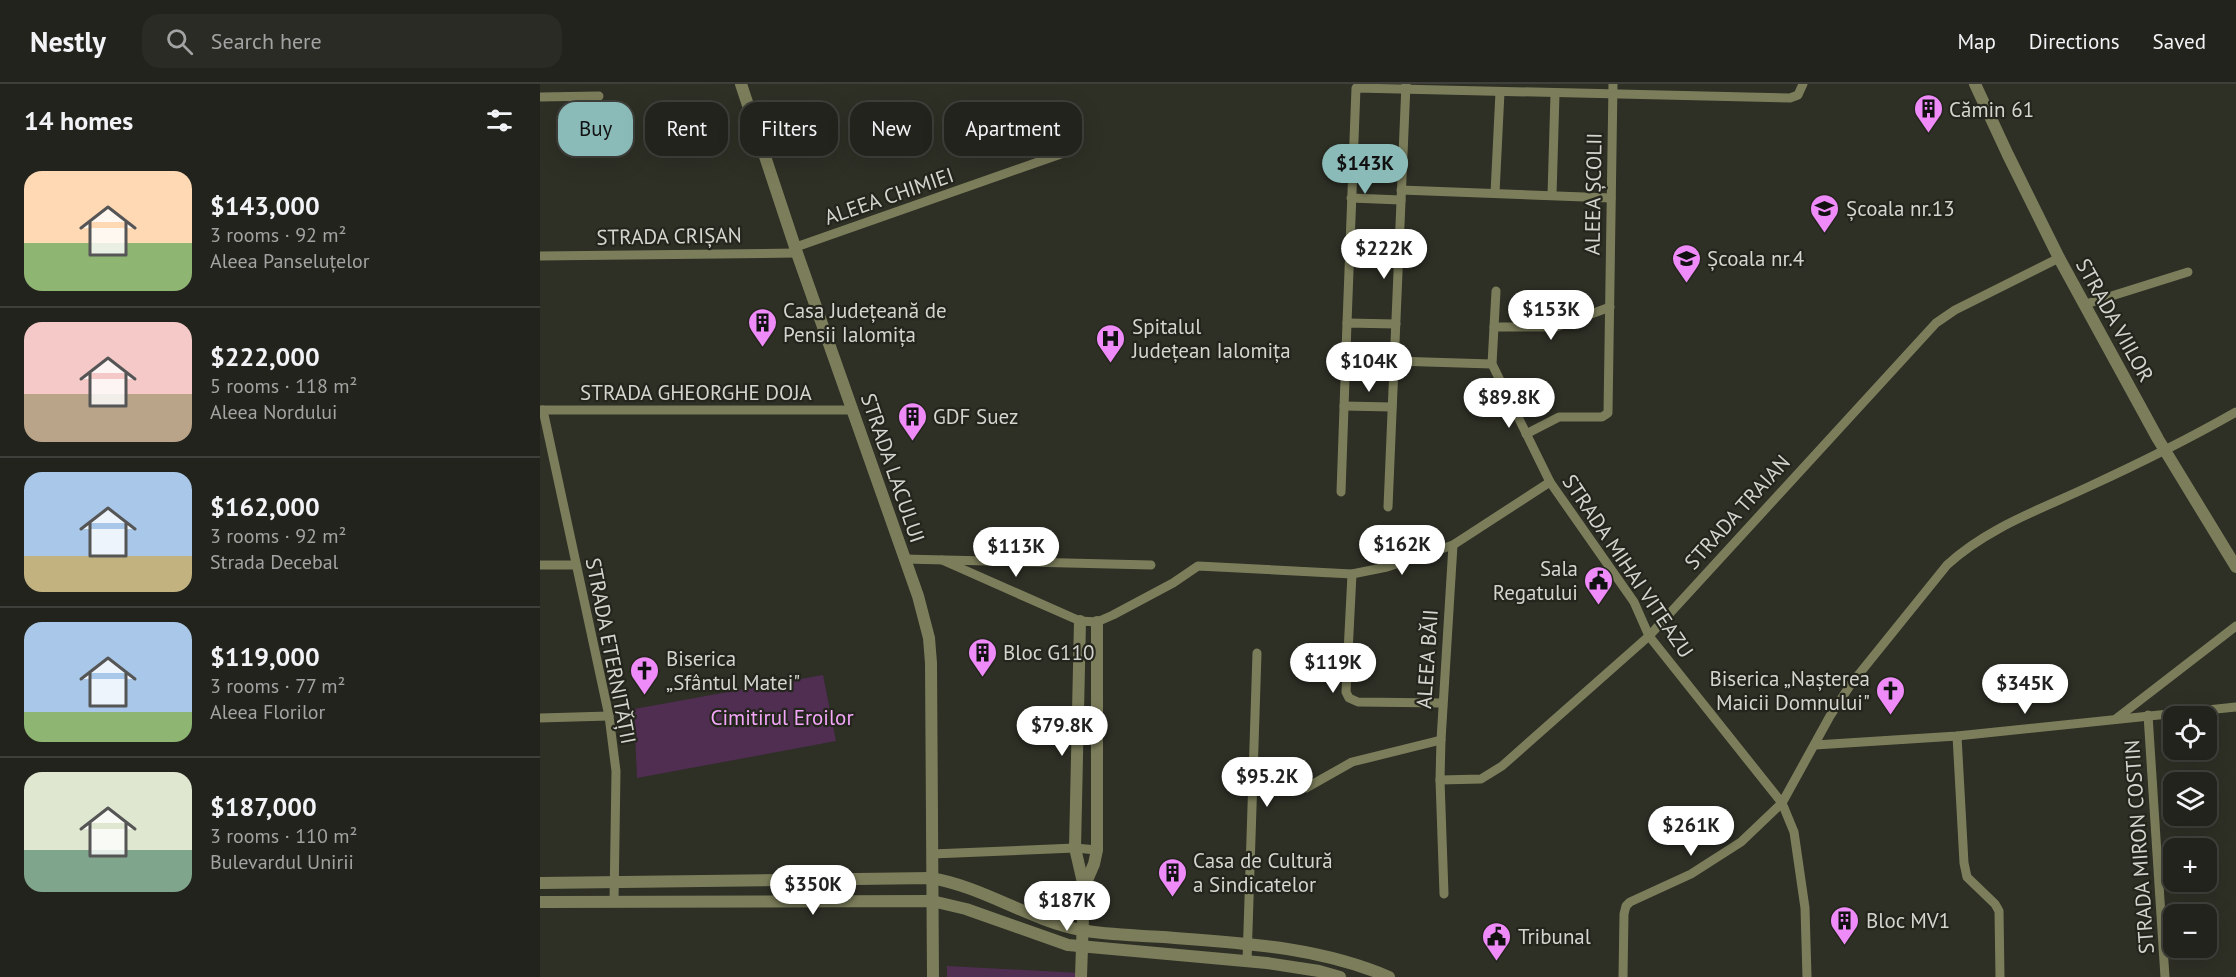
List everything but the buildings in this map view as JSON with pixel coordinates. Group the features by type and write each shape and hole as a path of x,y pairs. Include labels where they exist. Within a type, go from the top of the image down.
{"street":[{"name":"STRADA LACULUI","path":"741,84 921,605 931,663 933,977"},
{"path":"1341,492 1356,86 1554,94 1613,89 1692,97 1790,98 1798,95 1803,84"},
{"name":"STRADA VIILOR","path":"1975,84 2059,258 2165,452 2236,565"},
{"path":"1388,507 1406,87"},
{"name":"ALEEA ȘCOLII","path":"1526,434 1559,417 1602,417 1608,413 1613,89"},
{"path":"1495,193 1500,92"},
{"path":"1552,195 1554,94"},
{"path":"540,97 599,96"},
{"name":"ALEEA CHIMIEI","path":"797,250 1056,156"},
{"path":"1351,198 1495,193 1611,198"},
{"name":"STRADA CRIȘAN","path":"540,255 797,250"},
{"name":"STRADA TRAIAN","path":"1440,780 1481,779 1492,774 1649,636 1936,323 1955,310 2059,258"},
{"path":"2086,304 2188,273"},
{"path":"1394,361 1492,364 1496,291"},
{"path":"1494,327 1556,327 1610,307"},
{"path":"1347,323 1396,324"},
{"name":"STRADA MIHAI VITEAZU","path":"1492,364 1550,482 1634,602 1649,636 1782,803 1794,832 1805,908 1807,977"},
{"path":"1344,405 1392,407"},
{"name":"STRADA GHEORGHE DOJA","path":"541,410 852,410"},
{"name":"STRADA ETERNITĂȚII","path":"541,410 609,716 616,771 614,902"},
{"path":"1623,977 1626,906 1690,874 1741,842 1782,803 1830,716 1870,659 1933,581 1964,550 2000,528 2165,452 2236,412"},
{"path":"942,560 1080,621 1097,622 1163,588 1198,566 1352,574 1387,567 1453,545 1550,482"},
{"name":"ALEEA BĂII","path":"1444,894 1441,740 1453,545"},
{"path":"904,559 1151,565"},
{"path":"540,566 575,565"},
{"path":"1352,574 1346,692 1349,699 1358,702 1442,703"},
{"path":"1080,621 1075,848 1084,887 1081,977"},
{"path":"1084,887 1094,864 1097,850 1097,622"},
{"path":"2115,719 2236,626"},
{"path":"1247,961 1257,653"},
{"path":"1815,745 1957,736 2236,707"},
{"name":"STRADA MIRON COSTIN","path":"2148,715 2165,977"},
{"path":"540,718 609,716"},
{"path":"1957,736 1964,863 1967,877 1995,904 1999,911 2000,977"},
{"name":"ALEEA BĂII","path":"1254,787 1306,788 1352,762 1441,740"},
{"path":"932,854 1075,848 1097,850"},
{"path":"540,883 931,878 962,885 1060,925 1082,930 1248,943 1320,954 1389,977"},
{"path":"540,902 932,901 966,909 1059,942 1247,961 1340,977"},
{"path":"1319,974 1320,954"}],"green space":[{"name":"Cimitirul Eroilor","path":"823,675 836,741 637,778 634,709"},
{"path":"947,966 1081,973 1081,977 947,977"}],"place":[{"name":"Cămin 61","path":"1928,134"},
{"name":"Școala nr.13","path":"1825,234"},
{"name":"Școala nr.4","path":"1686,284"},
{"name":"Casa Județeană de Pensii Ialomița","path":"762,348"},
{"name":"Spitalul Județean Ialomița","path":"1111,364"},
{"name":"GDF Suez","path":"912,442"},
{"name":"Sala Regatului","path":"1599,606"},
{"name":"Bloc G110","path":"982,678"},
{"name":"Biserica „Sfântul Matei\"","path":"645,696"},
{"name":"Biserica „Nașterea Maicii Domnului\"","path":"1891,716"},
{"name":"Casa de Cultură a Sindicatelor","path":"1172,898"},
{"name":"Bloc MV1","path":"1845,946"},
{"name":"Tribunal","path":"1497,962"}]}
